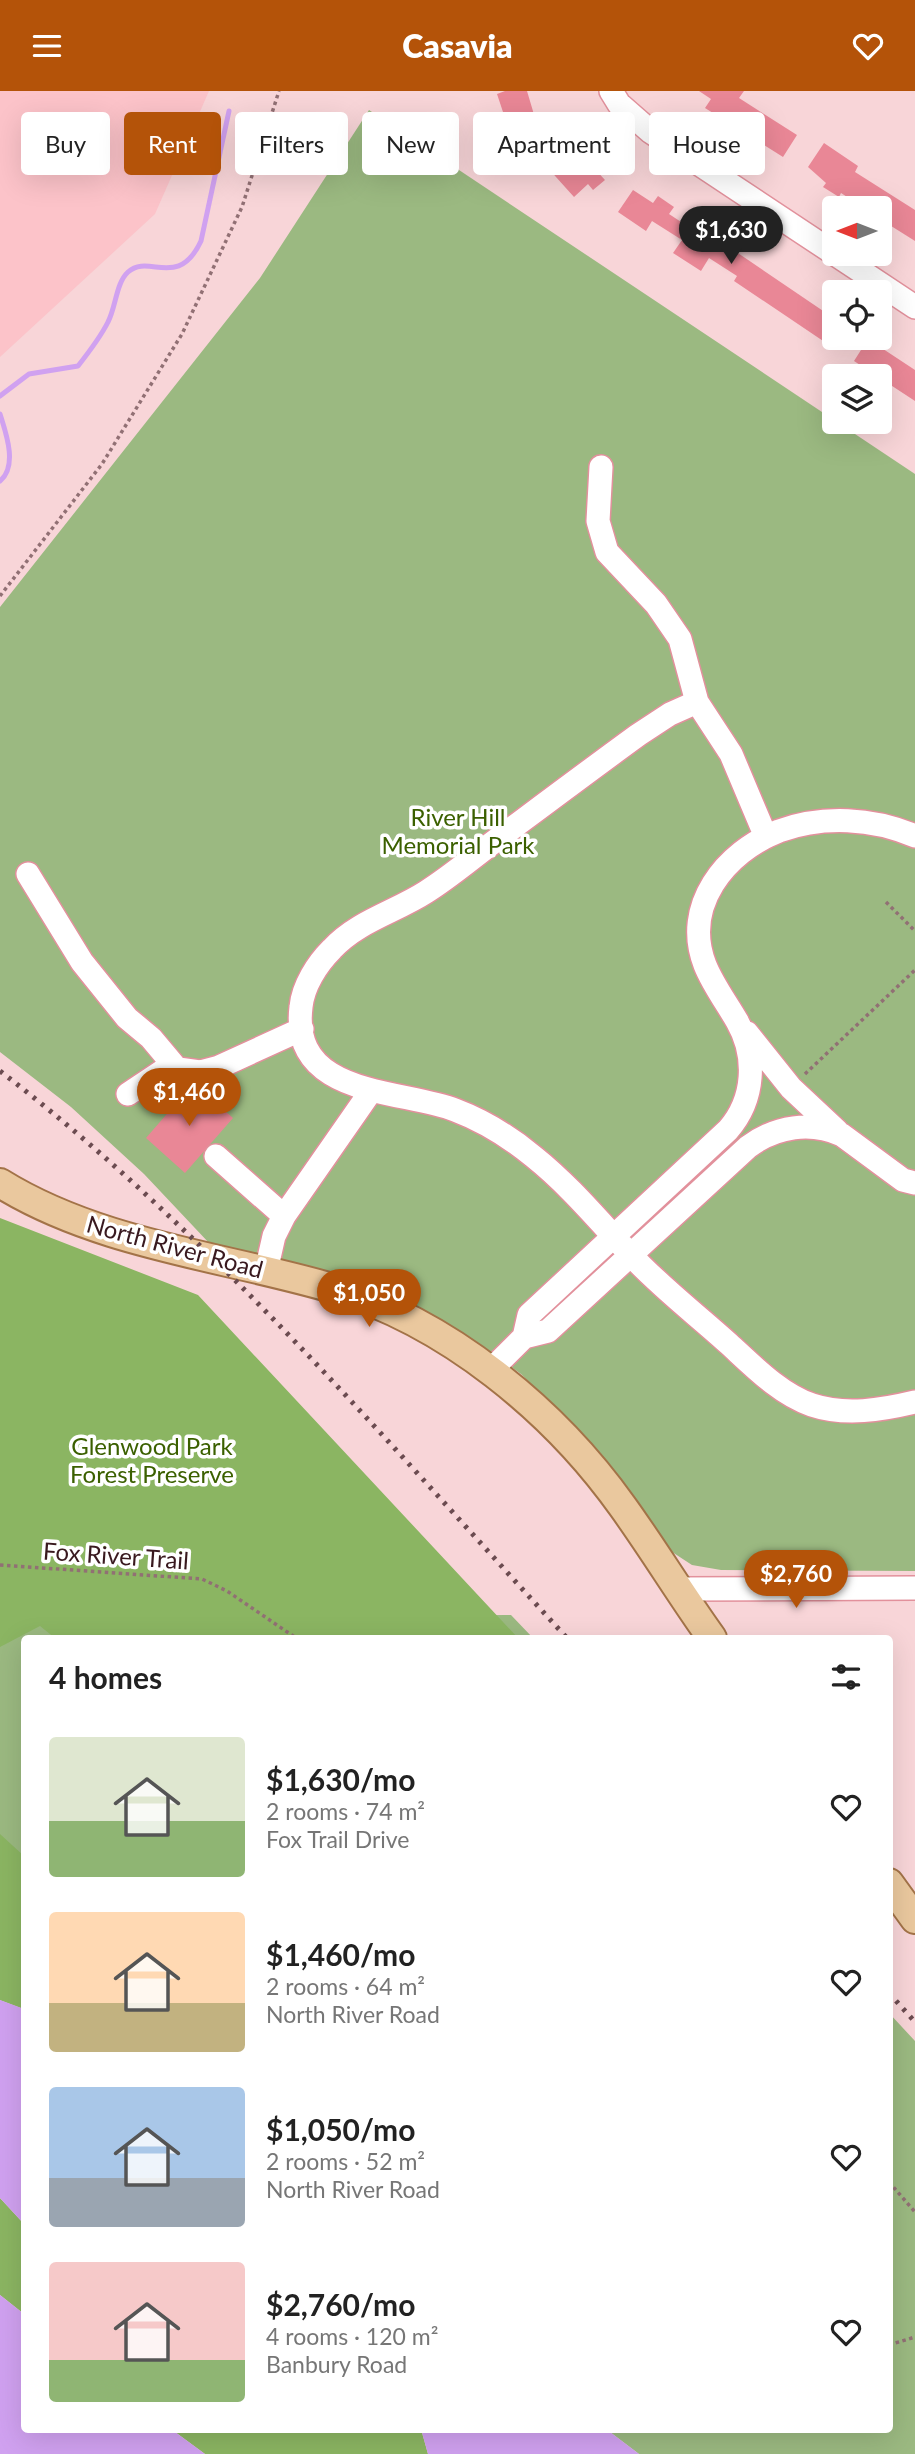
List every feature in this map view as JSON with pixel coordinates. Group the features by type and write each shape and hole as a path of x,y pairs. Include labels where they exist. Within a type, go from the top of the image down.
{"main road":[{"name":"North River Road","path":"0,1182 31,1202 113,1232 335,1289 430,1332 491,1370 526,1398 599,1475 624,1507 710,1635"},
{"path":"893,1889 915,1919"}],"street":[{"path":"611,91 619,104 651,132 915,307"},
{"path":"601,467 597,504 601,537 607,552 656,604 680,639 697,702 731,754 766,837"},
{"path":"697,702 670,714 638,735 425,893 345,936 331,949 310,977 301,1006 302,1029 307,1048 325,1071 351,1086 428,1101 457,1111 502,1134 558,1178 630,1255 756,1369 797,1398 825,1408 856,1410 872,1410 915,1402"},
{"path":"915,836 880,824 835,821 795,826 766,837 740,853 717,875 707,893 698,929 709,976 738,1022 791,1088 842,1136 903,1179 915,1183"},
{"path":"28,874 82,961 127,1018 151,1038 177,1069"},
{"path":"524,1337 529,1315 728,1130 743,1109 751,1070 750,1055 738,1022"},
{"path":"128,1094 161,1072 177,1069 200,1072 219,1067 302,1029"},
{"path":"266,1271 274,1236 284,1216 371,1091"},
{"path":"743,1109 747,1124 754,1130 771,1134"},
{"path":"491,1370 524,1337 548,1331 748,1147 771,1134 819,1126 842,1136"},
{"path":"216,1156 284,1216"},
{"path":"677,1589 915,1588"}],"path":[{"path":"0,596 102,464 182,334 242,207 279,91"},
{"path":"886,902 915,932"},
{"path":"791,1088 915,970"},
{"name":"Fox River Trail","path":"0,1565 202,1579 227,1591 292,1635"},
{"path":"893,2187 915,2212"},
{"path":"893,2344 915,2337"}],"shaded area":[{"path":"0,91 209,91 200,112 124,112 124,175 172,175 155,214 0,357"},
{"path":"0,2000 21,2008 21,2221 0,2198"},
{"path":"0,2295 21,2312 21,2433 176,2433 205,2454 0,2454"},
{"path":"422,2433 611,2433 639,2454 428,2454"}],"green space":[{"name":"River Hill Memorial Park","path":"362,121 362,175 459,175 459,170 822,412 822,434 855,434 915,474 915,1571 721,1570 692,1565 669,1550 631,1495 582,1435 521,1374 477,1342 365,1287 210,1244 144,1174 71,1107 0,1052 0,607 260,278 327,175 348,175 348,142"},
{"name":"Glenwood Park Forest Preserve","path":"0,1218 198,1295 515,1635 51,1635 40,1626 0,1647"},
{"path":"511,1615 530,1635 21,1635 21,2008 0,2000 0,1617"},
{"path":"0,1834 21,1853 21,2008 0,2000"},
{"path":"893,2017 915,2041 915,2454 639,2454 611,2433 893,2433"},
{"path":"0,2198 21,2221 21,2312 0,2295"},
{"path":"176,2433 422,2433 428,2454 205,2454"}],"building":[{"path":"505,91 527,91 533,112 503,112 497,94"},
{"path":"699,91 744,91 739,98 761,112 711,112 705,108 711,99"},
{"path":"765,115 797,135 783,157 765,146"},
{"path":"824,143 858,166 855,172 915,210 915,241 892,227 892,196 846,196 841,193 837,196 823,187 826,183 808,167"},
{"path":"554,175 600,175 605,180 593,190 588,184 574,197"},
{"path":"633,190 653,203 658,196 674,207 669,214 710,241 714,234 731,244 729,247 822,310 822,340 734,281 737,276 709,258 701,271 673,253 682,240 652,221 646,231 618,212"},
{"path":"861,350 885,350 915,370 915,401 892,386 892,364 859,364 854,361"},
{"path":"192,1085 197,1086 233,1118 185,1173 146,1138"}],"waterway":[{"path":"0,396 29,374 78,366 105,328 121,282 128,272 136,267 173,267 183,264 192,256 201,241 229,111"},
{"path":"0,414 9,449 8,467 0,481"}],"railway":[{"path":"0,1071 78,1134 225,1270 364,1415 564,1635"},
{"path":"893,1997 915,2022"}]}
